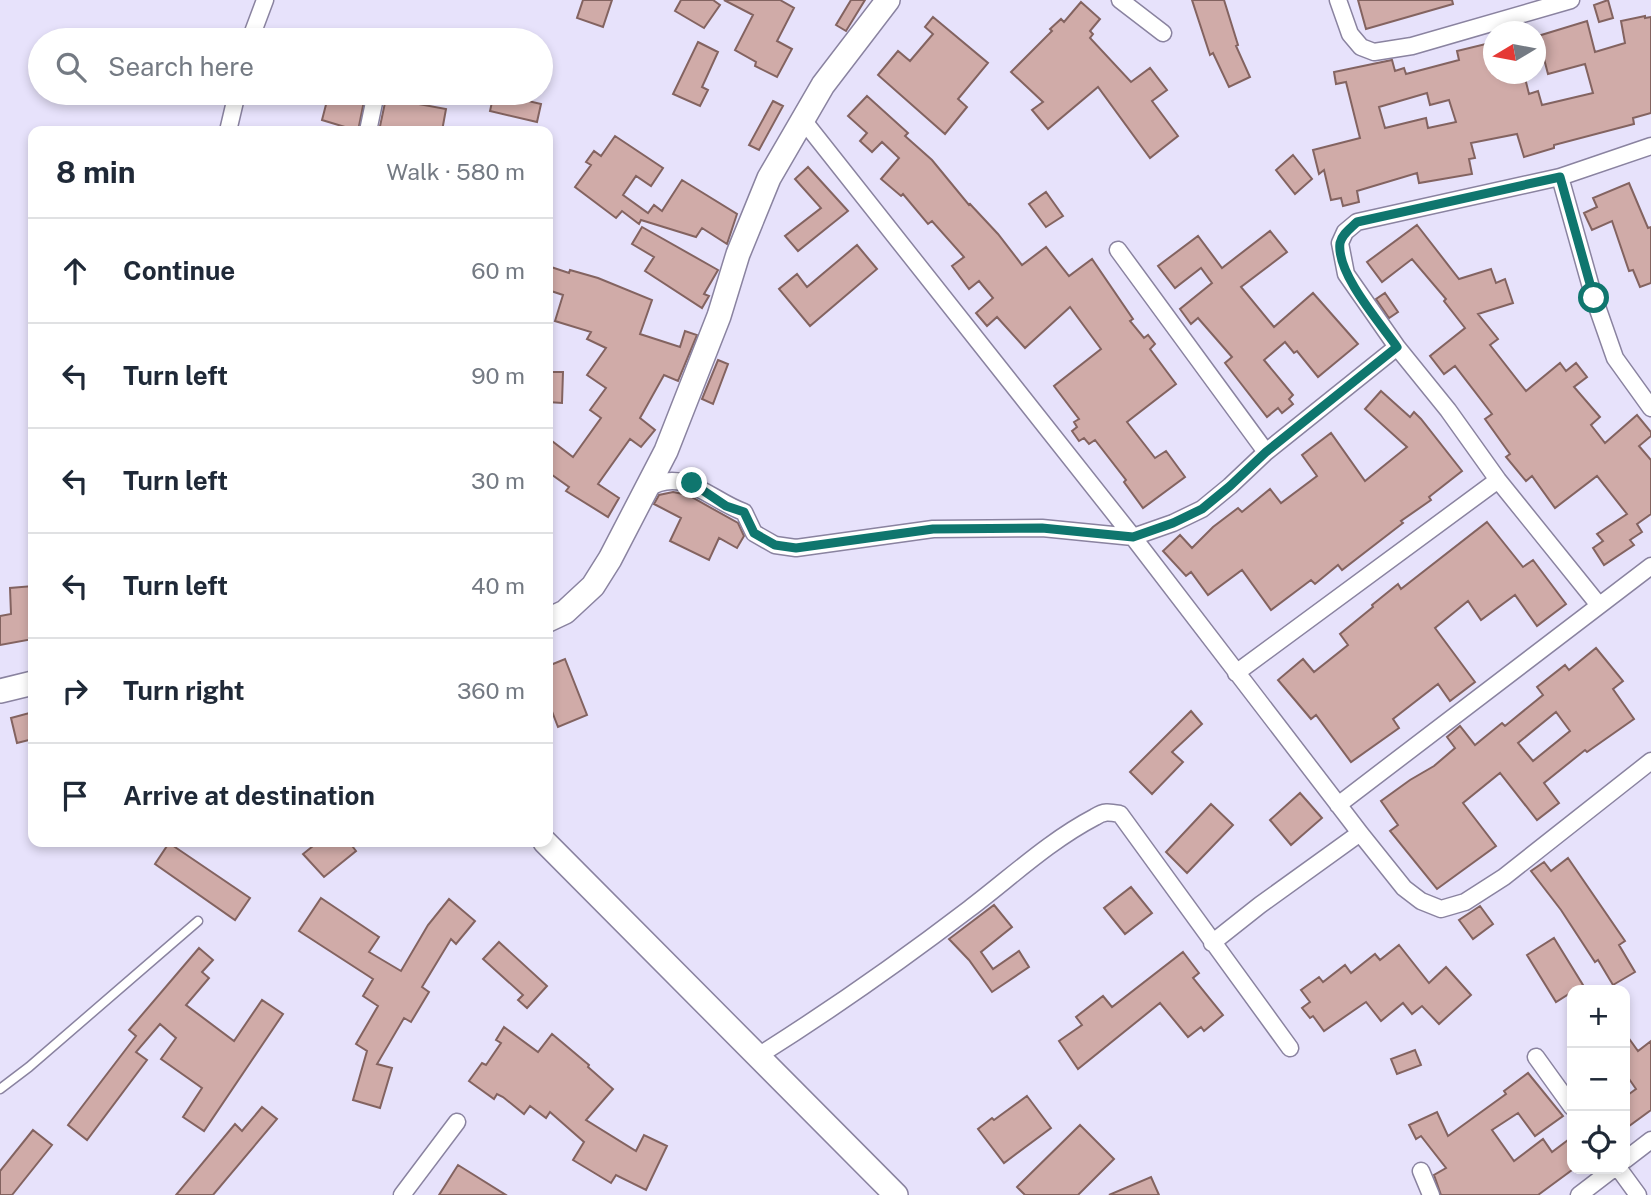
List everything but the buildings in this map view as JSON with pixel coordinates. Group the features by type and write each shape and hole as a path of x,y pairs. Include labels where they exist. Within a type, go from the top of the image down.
{"street":[{"path":"254,28 265,0"},
{"path":"553,618 565,612 593,586 610,559 666,451 719,316 738,254 769,178 823,85 888,0"},
{"path":"1120,0 1163,33"},
{"path":"1338,0 1350,34 1361,47 1374,52 1412,46 1571,0"},
{"path":"229,126 234,105"},
{"path":"369,126 373,105"},
{"path":"803,120 1133,537 1360,833 1404,888 1421,901 1441,909 1465,902 1504,877 1651,761"},
{"path":"1598,604 1498,480 1448,410 1397,347 1346,274 1340,243 1345,232 1357,222 1560,177 1651,146"},
{"path":"1560,177 1594,298 1615,358 1651,408"},
{"path":"1118,250 1266,452"},
{"path":"645,490 659,481 692,483 726,506 744,512 754,533 775,545 796,548 933,529 1042,528 1133,537 1202,509 1266,452 1397,347"},
{"path":"1236,673 1498,480"},
{"path":"1338,805 1651,566"},
{"path":"0,691 28,685"},
{"path":"758,1056 844,1001 1030,860 1093,817 1107,811 1120,814 1290,1048"},
{"path":"1212,943 1360,833"},
{"path":"550,847 896,1195"},
{"path":"1536,1057 1567,1100"},
{"path":"402,1195 457,1122"},
{"path":"1630,1156 1651,1139"},
{"path":"1421,1171 1431,1195"},
{"path":"1579,1195 1606,1174"},
{"path":"1623,1174 1639,1195"}],"lane":[{"path":"0,1089 198,921"}],"route":[{"path":"692,483 726,506 744,512 754,533 775,545 796,548 933,529 1042,528 1133,537 1202,509 1266,452 1397,347 1346,274 1340,243 1345,232 1357,222 1560,177 1594,298"}]}
